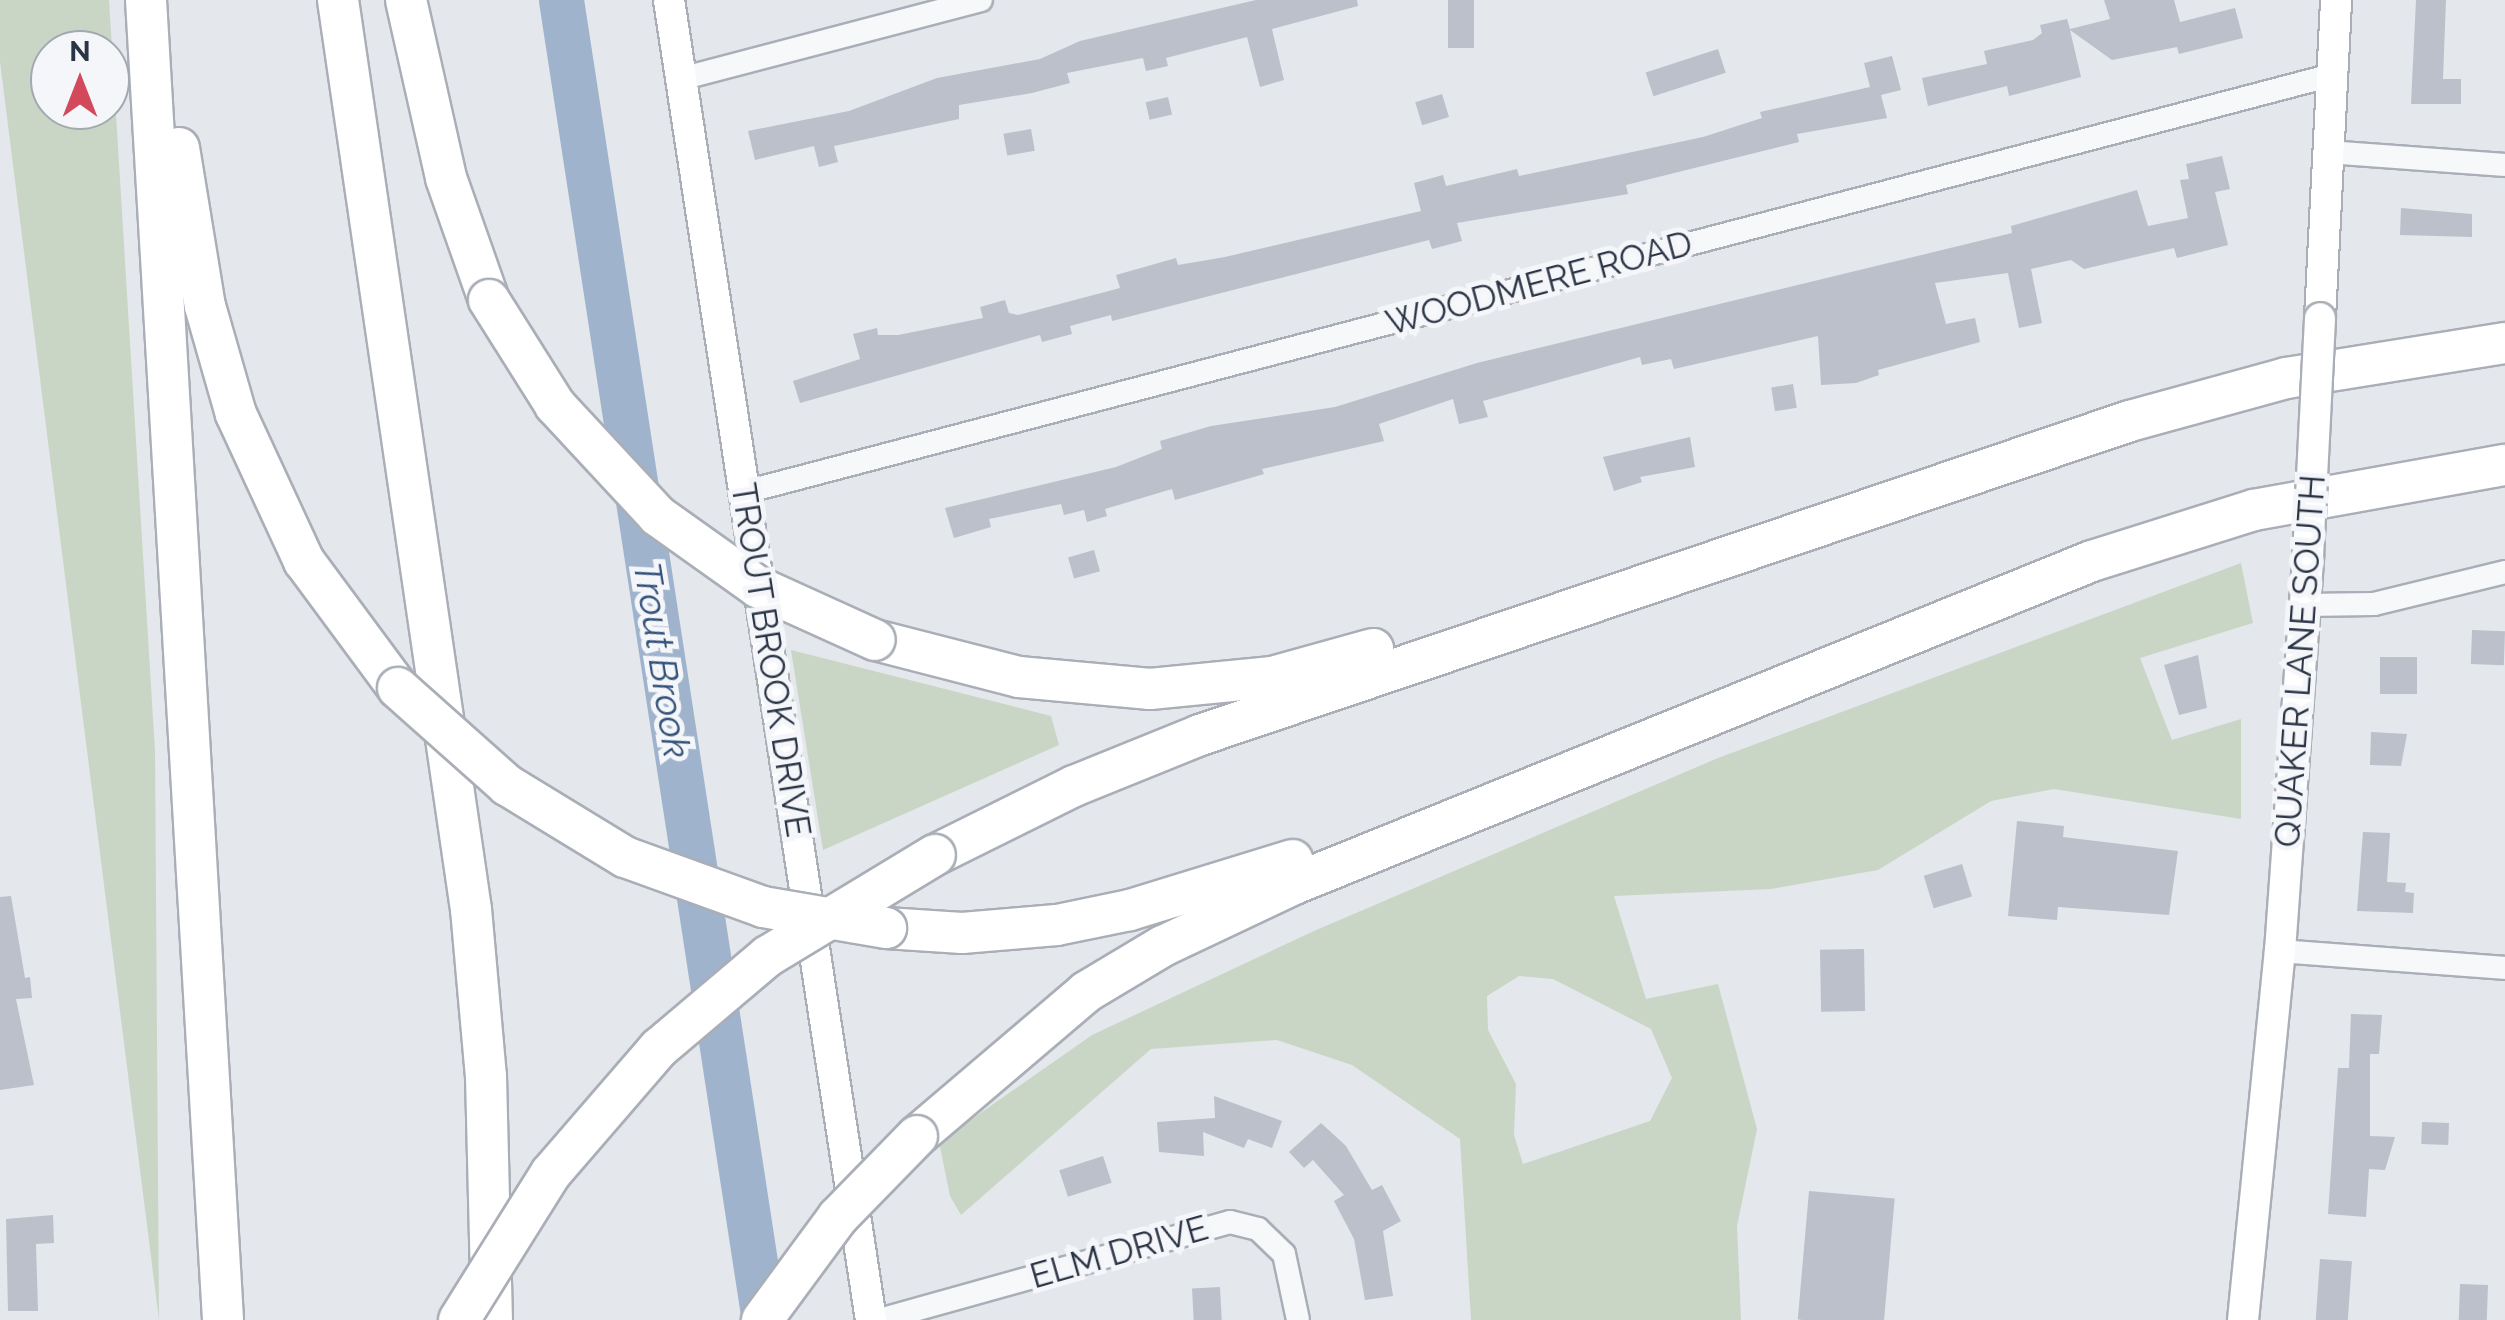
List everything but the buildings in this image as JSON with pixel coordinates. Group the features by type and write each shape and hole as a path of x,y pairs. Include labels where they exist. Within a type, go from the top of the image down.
{"highway":[{"path":"146,0 223,1320"},
{"path":"164,0 196,259 230,398 304,561 398,688 506,785 625,857 762,907 886,928 1006,930 1103,916 1470,811"},
{"path":"338,0 471,909 486,1076 492,1320"},
{"path":"406,0 446,178 489,300 555,405 658,516 758,586 875,640 1018,677 1176,688 1272,677 1441,630 1558,613"},
{"path":"459,1320 550,1172 658,1048 768,956 935,854 1134,760 1558,613 2188,403 2358,364 2505,343"},
{"path":"762,1320 838,1216 916,1136 1110,977 1263,897 1938,618 2124,550 2304,498 2505,465"}],"main road":[{"name":"TROUT BROOK DRIVE","path":"669,0 870,1320"},
{"name":"QUAKER LANE SOUTH","path":"2243,1320 2280,951 2305,606 2336,0"}],"street":[{"path":"680,78 981,0"},
{"name":"WOODMERE ROAD","path":"745,492 2332,75"},
{"path":"2328,152 2505,165"},
{"path":"2305,606 2374,604 2505,572"},
{"path":"2280,951 2505,968"},
{"name":"ELM DRIVE","path":"879,1320 1230,1222 1258,1229 1284,1254 1298,1320"}],"green space":[{"path":"0,0 109,0 111,30 30,30 30,130 117,130 155,751 159,1320 0,62"},
{"path":"2241,563 2253,623 2140,658 2172,740 2241,719 2241,819 2054,789 1991,801 1878,870 1771,889 1614,896 1646,999 1718,984 1757,1129 1737,1226 1741,1320 1471,1320 1460,1139 1352,1065 1277,1040 1151,1049 961,1215 950,1196 939,1142 1092,1035 1314,931 1718,758","holes":["1519,976 1553,979 1651,1029 1672,1078 1650,1121 1523,1164 1514,1135 1516,1084 1488,1030 1487,996"]},
{"path":"791,650 1051,716 1059,745 823,850"}],"waterway":[{"name":"Trout Brook","path":"561,0 764,1320"}]}
